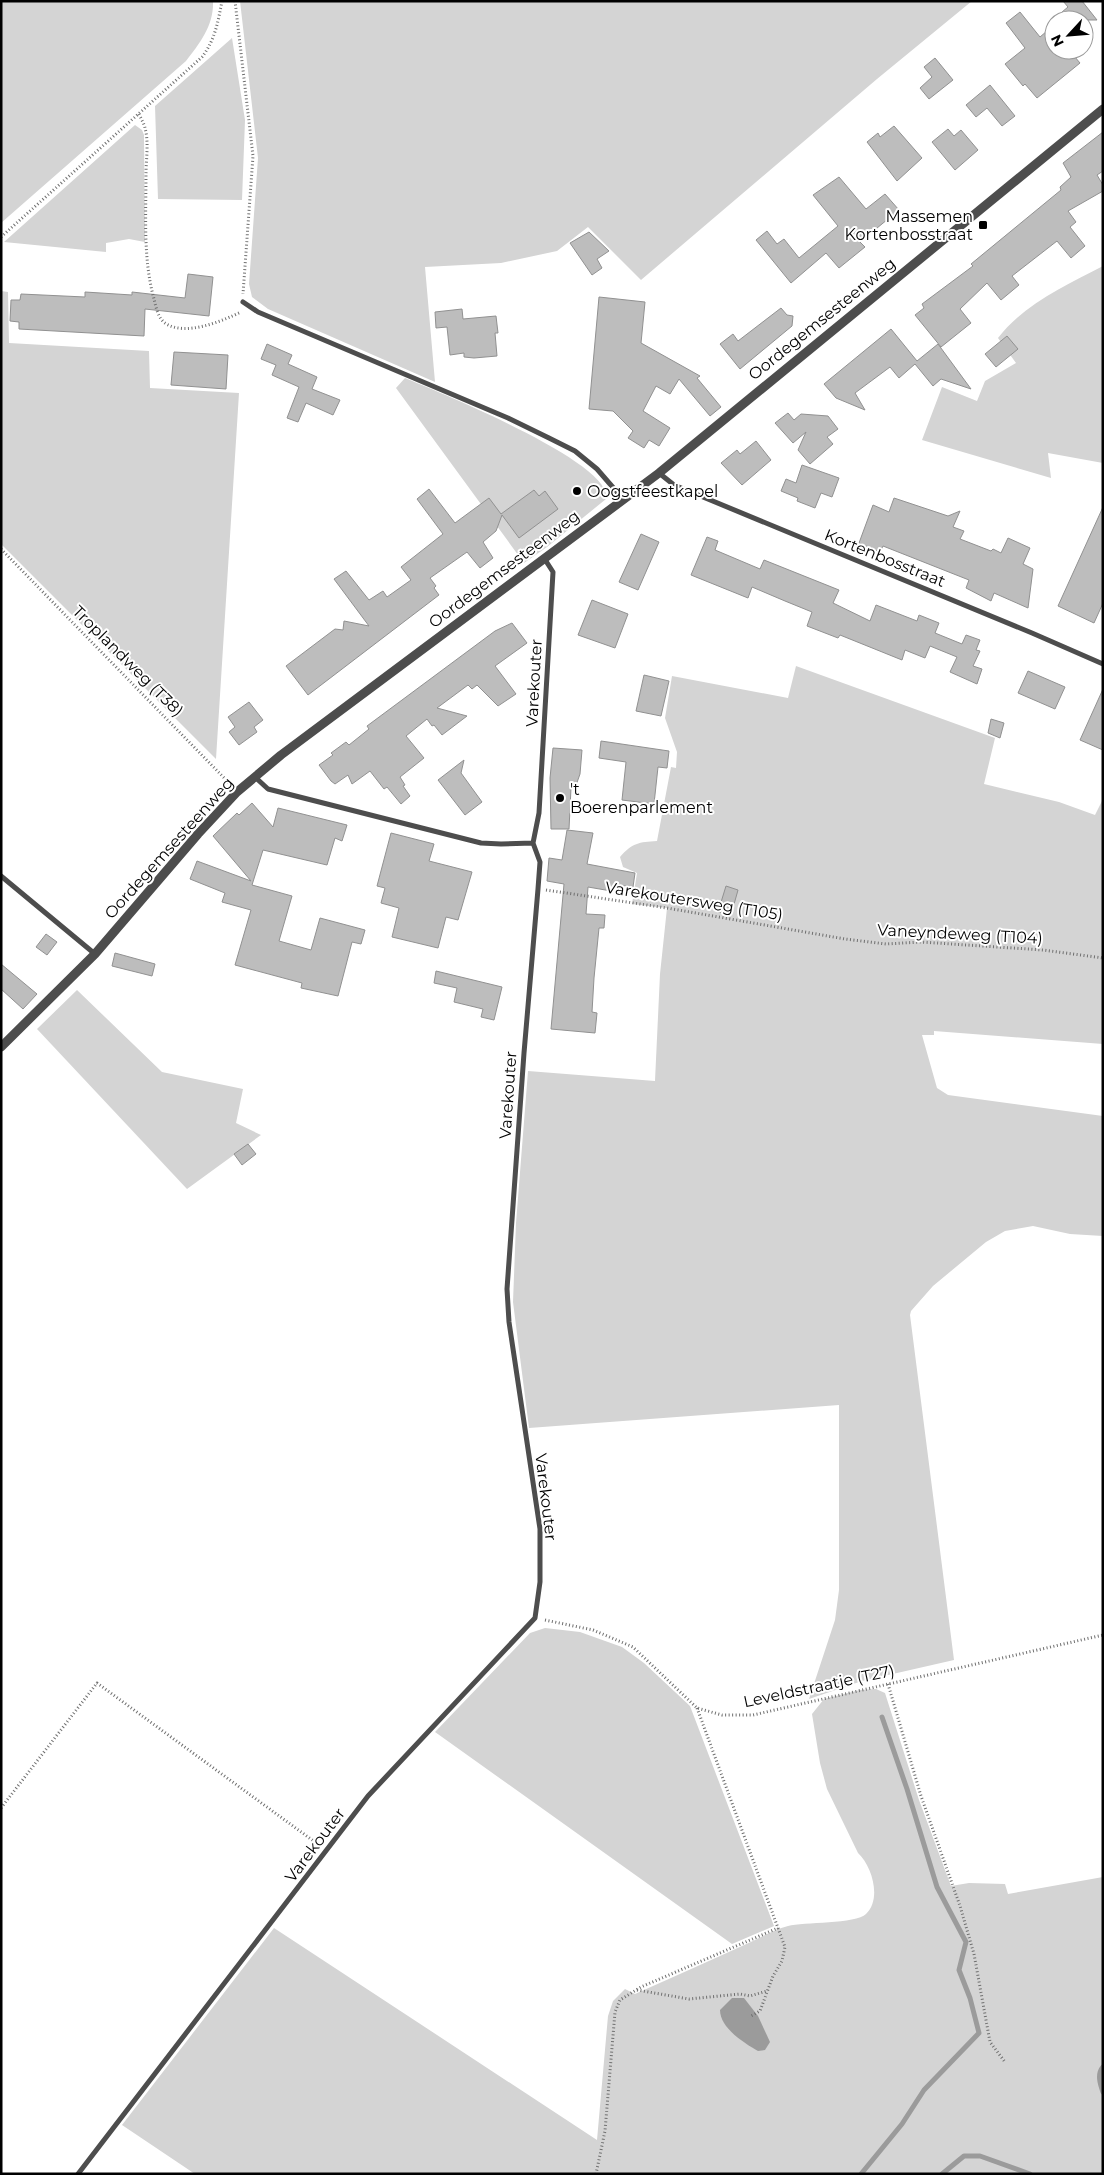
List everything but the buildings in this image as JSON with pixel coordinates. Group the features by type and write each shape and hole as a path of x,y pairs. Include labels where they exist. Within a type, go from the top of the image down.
{"street":[{"name":"Oordegemsesteenweg","path":"1,1047 95,954 198,834 237,792 254,777 659,473 1103,109"},
{"path":"243,302 251,308 508,418 558,442 575,451 597,469 623,499"},
{"name":"Kortenbosstraat","path":"659,473 674,485 1103,664"},
{"name":"Varekouter","path":"78,2174 368,1796 535,1618 540,1582 540,1529 508,1322 507,1289 540,862 533,842 539,813 553,572 544,558"},
{"path":"254,777 268,788 481,842 501,844 533,842"},
{"path":"1,876 95,954"}],"path":[{"path":"1,237 202,57 210,47 217,29 222,1"},
{"path":"234,1 253,156 243,302"},
{"path":"138,114 145,129 146,138 146,260 150,287 156,308 163,322 171,326 202,327 219,323 251,308"},
{"name":"Troplandweg (T38)","path":"1,549 237,792"},
{"name":"Varekoutersweg (T105)","path":"538,888 845,939"},
{"name":"Vaneyndeweg (T104)","path":"845,939 886,944 921,942 1043,950 1103,958"},
{"name":"Leveldstraatje (T27)","path":"535,1618 593,1630 633,1647 697,1708 722,1715 753,1715 1103,1635"},
{"path":"1,1808 97,1683 326,1851"},
{"path":"888,1684 920,1796 960,1906 974,1954 990,2042 1005,2062"},
{"path":"697,1708 785,1947 782,1961 767,1991 760,2011 751,2016"},
{"path":"596,2174 605,2131 615,2012 620,2000 636,1990 778,1928"},
{"path":"636,1990 689,1999 740,1994 750,1996 767,1991"}],"shaded area":[{"path":"1,1 213,1 213,10 209,26 186,61 1,223"},
{"path":"240,1 972,1 877,79 641,280 588,227 557,251 501,263 425,267 435,382 268,309 252,297 249,284 258,158"},
{"path":"232,38 245,120 242,200 158,199 155,106"},
{"path":"135,125 142,130 144,135 145,242 129,239 106,243 106,252 4,242"},
{"path":"1103,266 1103,463 1048,453 1051,478 922,440 942,387 977,401 985,381 1016,363 998,338 1008,326 1046,297"},
{"path":"1,291 8,292 9,343 149,351 150,388 239,393 216,759 1,544"},
{"path":"405,378 451,397 555,448 583,467 601,484 606,499 547,547 524,563 396,388"},
{"path":"796,666 995,738 984,784 1059,802 1095,815 1103,799 1103,1044 934,1031 934,1035 922,1035 937,1088 948,1095 1103,1116 1103,1236 1070,1234 1033,1226 1005,1231 986,1242 933,1286 911,1311 954,1660 862,1681 809,1699 835,1620 839,1590 839,1405 529,1428 513,1302 516,1223 528,1071 655,1081 660,974 667,908 632,904 637,873 623,867 620,857 636,844 657,841 671,767 676,768 677,752 665,718 672,676 788,698"},
{"path":"77,990 162,1072 243,1089 236,1123 261,1135 187,1189 37,1029"},
{"path":"545,1628 580,1632 622,1647 644,1663 690,1706 774,1926 732,1944 435,1732 530,1633"},
{"path":"876,1689 885,1693 919,1800 951,1886 969,1883 1005,1884 1008,1894 1103,1877 1103,2174 195,2174 122,2125 274,1928 597,2140 608,2016 613,2001 625,1989 635,1994 788,1926 852,1920 866,1914 871,1908 874,1892 871,1874 858,1853 827,1789 820,1763 812,1714 824,1699 860,1690"},
{"path":"732,1998 744,1998 758,2016 770,2042 765,2050 758,2051 746,2044 728,2029 724,2023 720,2010"}],"waterway":[{"path":"861,2174 902,2124 924,2090 979,2033 970,1998 959,1970 966,1942 937,1887 907,1789 882,1717"},
{"path":"1103,2067 1100,2076 1103,2092"},
{"path":"942,2174 964,2156 980,2156 1030,2174"}],"place":[{"name":"Massemen Kortenbosstraat","path":"983,225"},
{"name":"Oogstfeestkapel","path":"577,491"},
{"name":"'t Boerenparlement","path":"560,798"}]}
